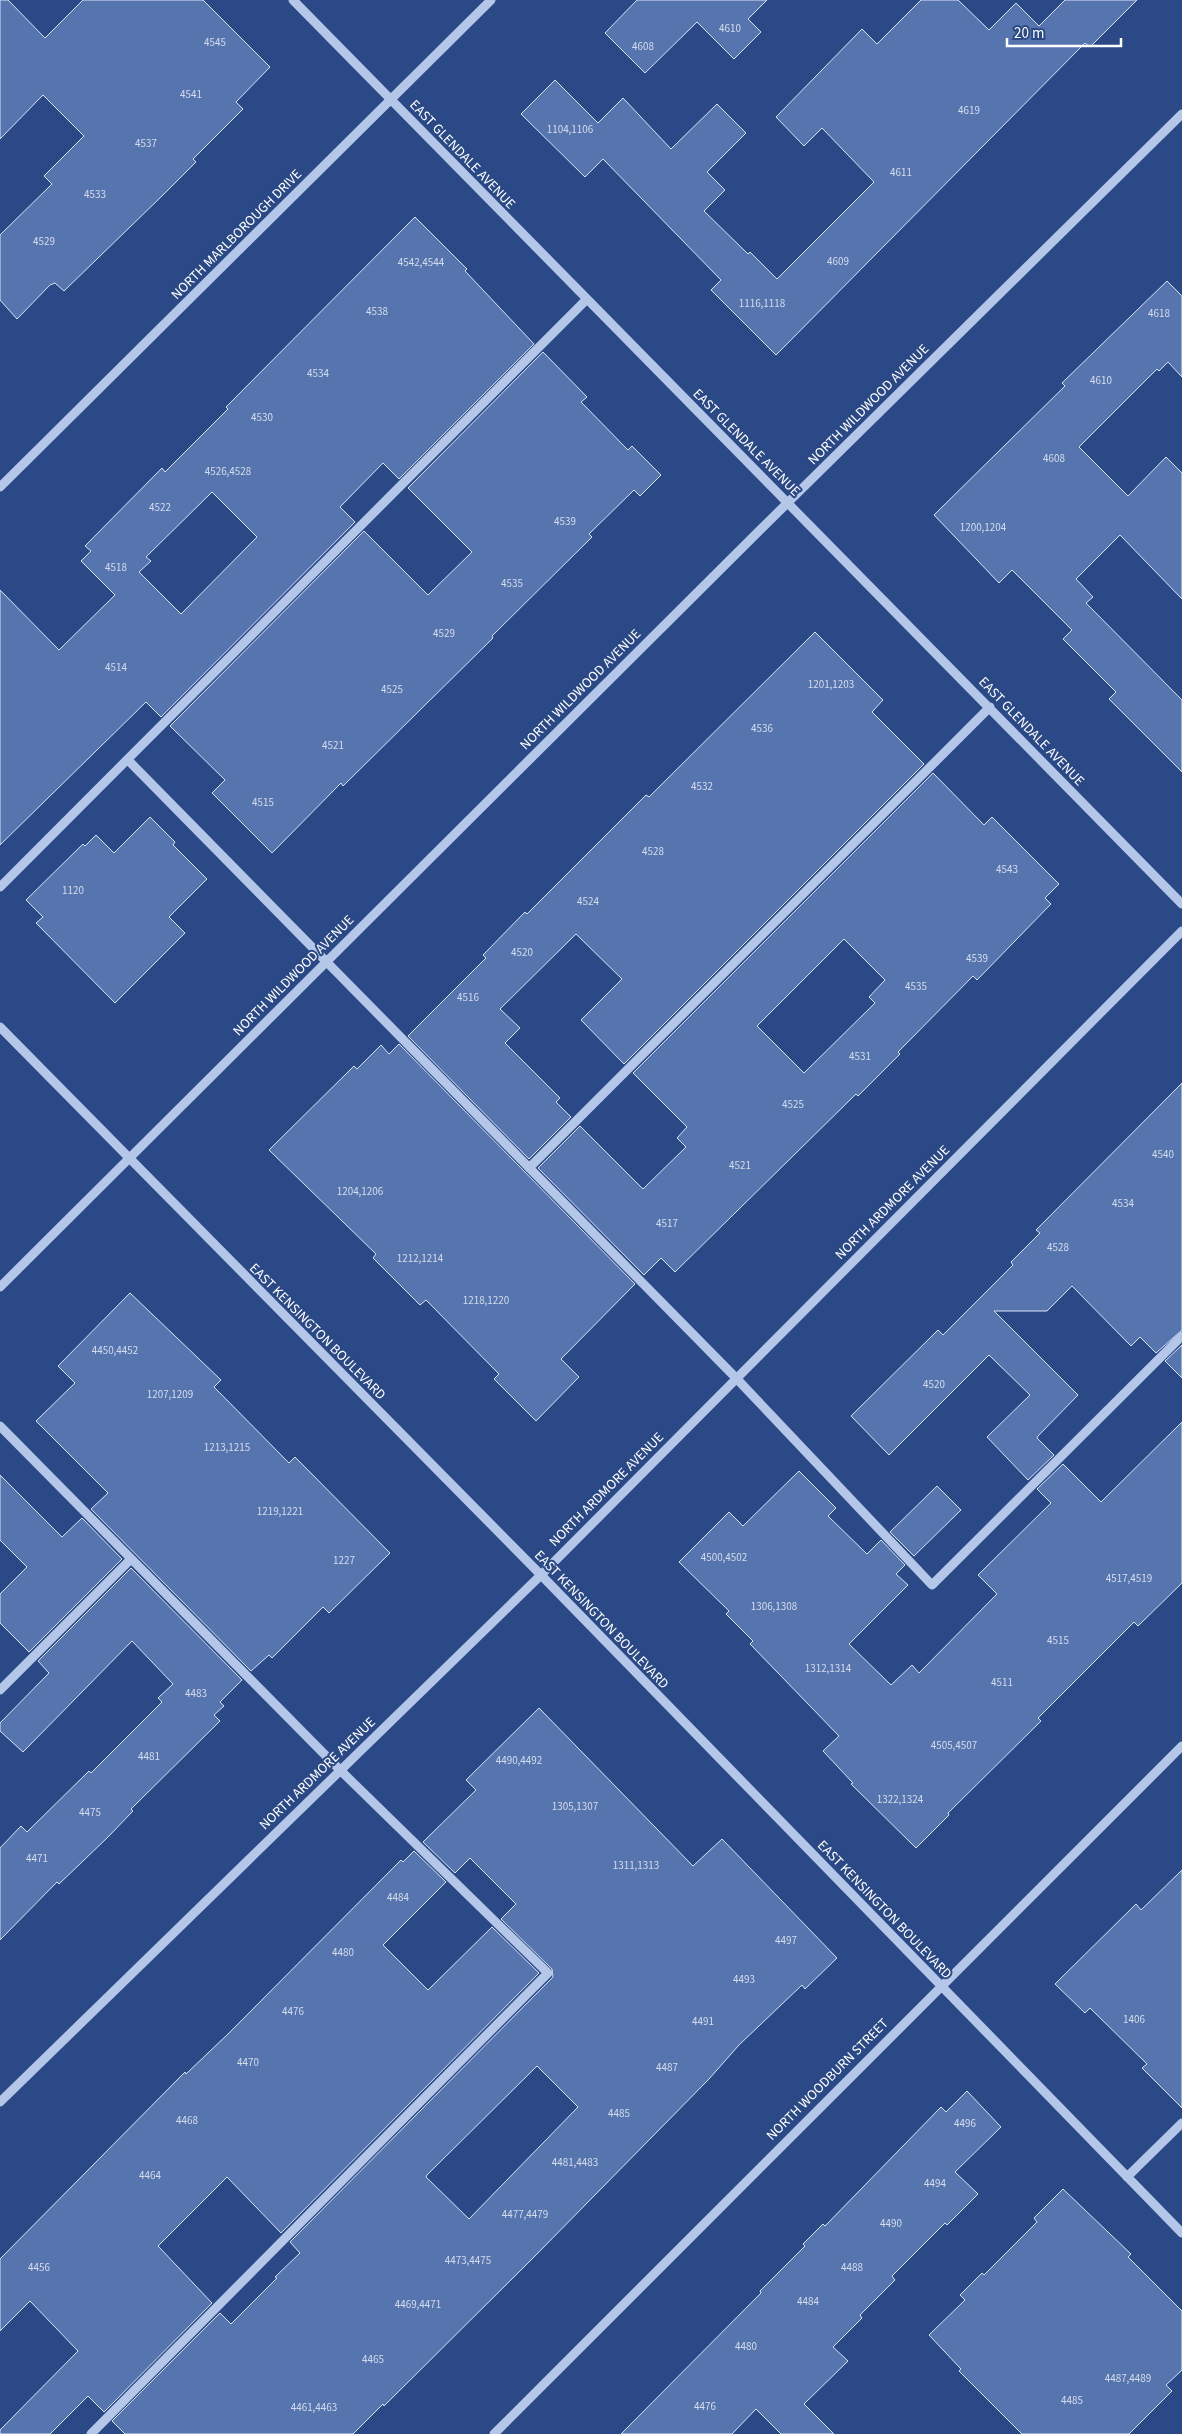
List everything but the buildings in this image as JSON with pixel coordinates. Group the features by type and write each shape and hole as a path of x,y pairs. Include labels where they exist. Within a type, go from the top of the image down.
{"street":[{"name":"EAST GLENDALE AVENUE","path":"293,0 1182,904"},
{"name":"NORTH MARLBOROUGH DRIVE","path":"0,487 491,0"},
{"name":"NORTH WILDWOOD AVENUE","path":"0,1287 326,961 1182,114"},
{"path":"0,888 587,299"},
{"path":"529,1168 990,707"},
{"path":"128,760 736,1378 932,1585 1182,1336"},
{"name":"NORTH ARDMORE AVENUE","path":"0,2102 540,1575 1182,931"},
{"name":"EAST KENSINGTON BOULEVARD","path":"0,1027 540,1575 1182,2233"},
{"path":"0,1426 340,1770 548,1973 91,2434"},
{"path":"0,1690 132,1559"},
{"name":"NORTH WOODBURN STREET","path":"494,2434 940,1985 1182,1746"},
{"path":"1127,2177 1182,2123"}]}
